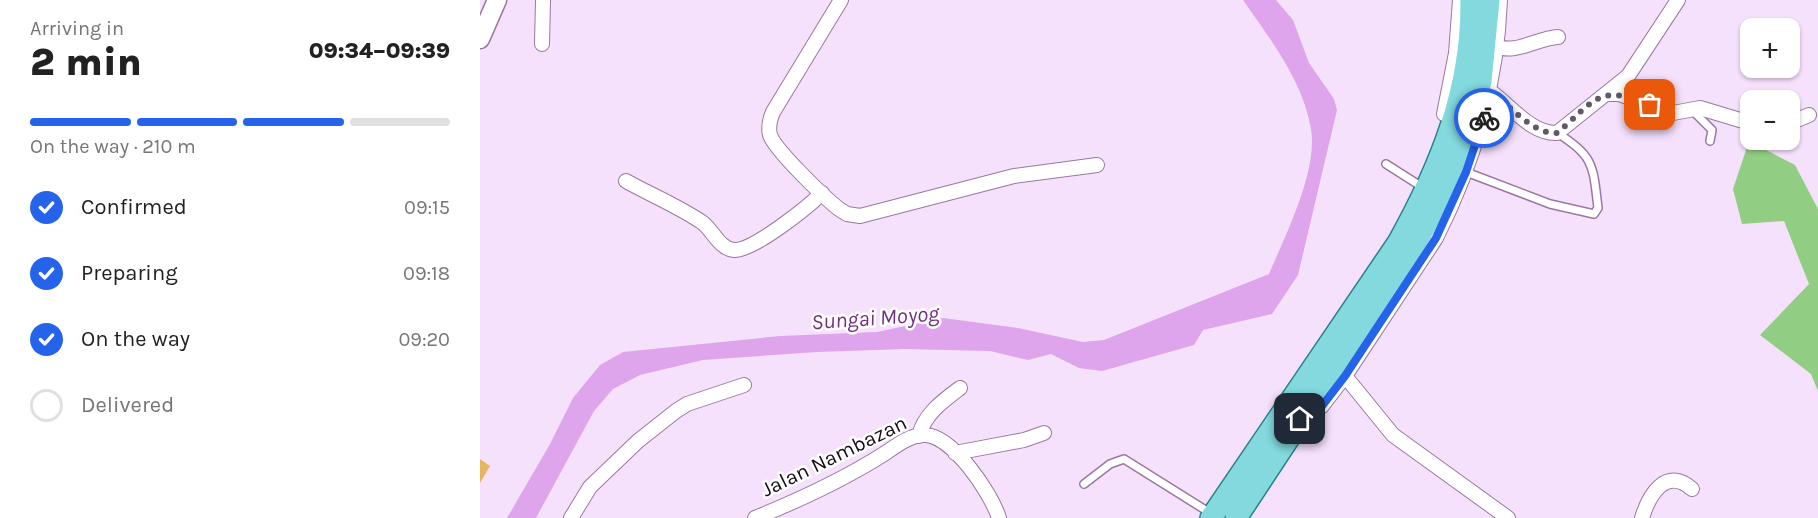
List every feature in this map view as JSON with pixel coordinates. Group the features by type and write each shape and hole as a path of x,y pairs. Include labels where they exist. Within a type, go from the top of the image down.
{"main road":[{"path":"1207,516 1398,243 1415,213 1443,155 1455,119 1467,59 1471,0"},
{"path":"1236,518 1402,265 1457,171 1481,81 1489,0"}],"street":[{"path":"480,39 497,0"},
{"path":"542,44 543,0"},
{"path":"841,0 778,102 770,121 771,136 774,142 822,193 847,214 860,216 1014,176 1097,165"},
{"path":"1207,516 1405,213 1419,185 1438,135 1448,99 1461,18 1461,0"},
{"path":"1300,419 1322,406 1441,239 1480,132 1490,91 1500,0"},
{"path":"1490,91 1532,125 1542,131 1557,133 1623,82 1637,66 1678,0"},
{"path":"1496,46 1511,50 1542,38 1558,37"},
{"path":"1606,94 1619,94 1673,113 1706,109 1740,120"},
{"path":"1800,119 1809,115"},
{"path":"626,181 703,223 725,246 736,250 747,247 785,223 804,210 822,193"},
{"path":"1345,376 1393,435 1501,516"},
{"path":"571,518 590,487 638,441 676,411 687,404 744,386"},
{"path":"919,435 927,419 939,404 960,388"},
{"path":"955,453 1023,440 1044,433"},
{"name":"Jalan Nambazan","path":"755,518 817,492 919,435 937,438 955,453 984,486 999,518"},
{"path":"1642,518 1653,490 1662,484 1676,481 1685,483 1692,489"}],"lane":[{"path":"1692,110 1712,130 1710,141"},
{"path":"1466,172 1550,204 1594,214 1598,208 1589,159 1574,143 1557,133"},
{"path":"1386,164 1419,185"},
{"path":"1084,484 1110,464 1124,459 1207,516"}],"green space":[{"path":"1746,150 1766,150 1795,165 1818,209 1818,391 1811,374 1760,335 1809,284 1784,221 1742,224 1733,189"}],"shaded area":[{"path":"1243,0 1276,0 1293,20 1309,63 1334,99 1337,110 1298,275 1272,314 1203,330 1194,345 1102,371 1079,368 1051,354 1028,360 990,351 904,349 703,360 640,375 613,389 594,411 536,518 507,518 550,444 573,398 600,365 623,352 780,336 877,332 943,318 1018,328 1083,342 1104,340 1269,274 1305,183 1312,146 1311,129 1307,111 1293,77"}],"building":[{"path":"480,459 490,466 480,483"}],"way so far":[{"path":"1484,118 1490,91 1532,125 1542,131 1553,133 1557,133 1606,94 1619,94 1650,105"}],"route":[{"path":"1300,419 1322,406 1345,376 1436,238 1466,172 1484,118"}],"water label":[{"name":"Sungai Moyog","path":"875,317"}]}
